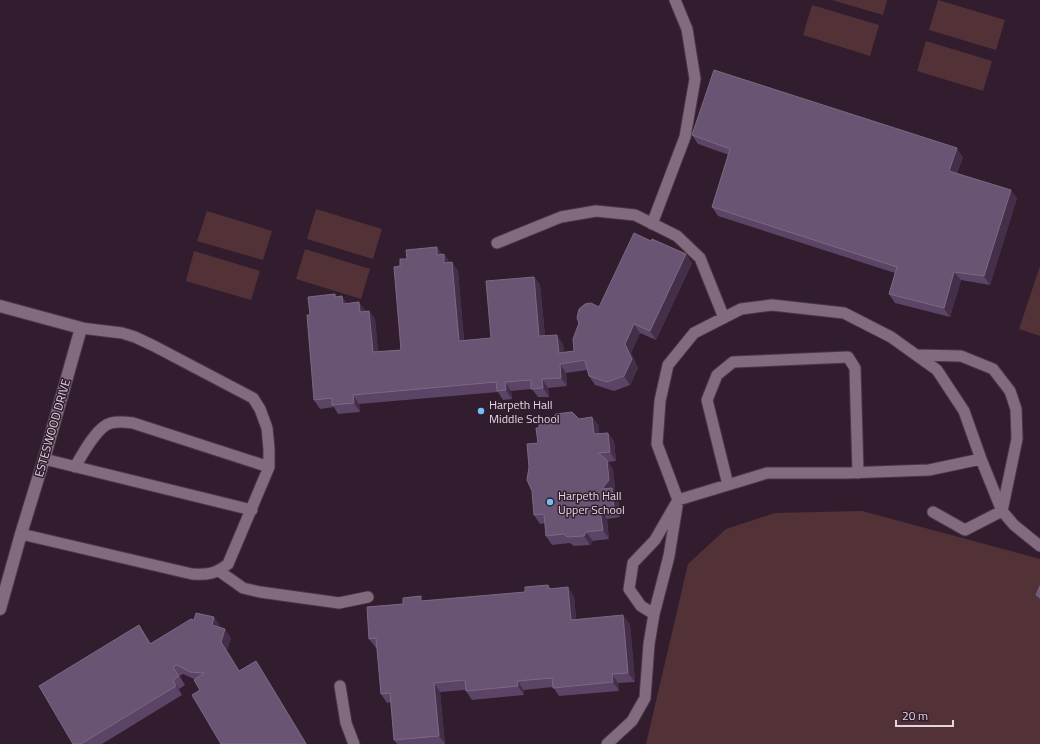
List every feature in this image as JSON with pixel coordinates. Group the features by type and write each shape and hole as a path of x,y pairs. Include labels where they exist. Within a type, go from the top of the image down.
{"street":[{"path":"0,306 81,328"},
{"name":"ESTESWOOD DRIVE","path":"0,609 20,534 44,459 81,328"}],"lane":[{"path":"652,224 685,137 695,79 687,29 675,0"},
{"path":"498,243 561,217 596,211 634,215 677,236 700,258 724,318"},
{"path":"607,744 632,721 645,698 649,644 654,614 669,556 678,500 657,444 660,402 668,365 694,333 741,309 772,305 844,313 891,337 938,370 964,411 1002,511 1014,525 1040,546"},
{"path":"20,534 192,574 205,575 220,570 228,564 269,468 267,428 260,409 253,398 135,337 122,333 81,328"},
{"path":"916,355 961,356 993,370 1010,391 1016,409 1017,439 1002,511"},
{"path":"728,485 707,400 716,375 733,362 848,357 855,368 858,473"},
{"path":"75,467 101,428 110,423 121,421 133,423 269,468"},
{"path":"44,459 252,510"},
{"path":"654,614 641,606 629,589 633,563 655,540 678,500 767,473 858,473 929,470 981,459"},
{"path":"933,512 965,530 1002,511"},
{"path":"220,570 244,588 260,592 339,603 368,597"},
{"path":"340,686 346,723 354,744"}],"shaded area":[{"path":"832,0 887,0 883,15"},
{"path":"938,0 1005,20 996,50 929,30"},
{"path":"812,5 879,25 870,56 803,35"},
{"path":"926,41 992,61 983,91 917,71"},
{"path":"316,209 382,229 373,259 307,239"},
{"path":"207,211 272,231 263,260 197,241"},
{"path":"305,249 370,269 361,299 296,279"},
{"path":"194,251 260,271 251,300 186,281"},
{"path":"1040,266 1040,336 1019,329"},
{"path":"862,511 1040,559 1040,744 646,744 688,564 726,529 775,513"}],"building":[{"path":"714,70 957,148 949,171 1011,190 984,276 954,272 944,308 889,294 897,267 712,207 730,149 692,135"},
{"path":"634,233 686,254 650,331 634,324 625,344 632,359 624,376 607,382 589,376 585,360 560,364 561,378 542,379 543,388 531,389 531,380 505,382 506,390 497,391 496,382 353,395 354,403 332,405 332,398 314,400 307,315 310,315 308,297 335,294 335,297 342,296 343,304 359,302 360,312 369,311 373,352 401,350 394,267 400,266 400,259 407,259 406,250 437,247 437,255 444,254 444,263 452,262 459,341 491,338 486,281 534,277 539,336 557,335 559,353 574,351 573,339 579,323 577,318 579,309 585,304 591,303 599,307"},
{"path":"572,412 579,419 592,417 594,434 608,433 610,452 598,453 607,460 609,480 602,489 612,488 614,508 600,510 603,530 586,532 584,536 567,537 564,534 546,536 544,514 534,515 532,491 527,480 529,467 527,444 538,443 536,428 539,428 539,423 550,422 556,414"},
{"path":"548,585 549,589 568,587 571,620 623,615 628,673 612,674 613,682 553,688 552,678 517,681 518,686 466,691 465,680 434,683 439,736 394,740 390,693 381,694 376,638 369,639 367,607 403,604 403,598 421,596 421,601 525,592 525,587"},
{"path":"1040,586 1040,597 1036,595"},
{"path":"196,613 214,617 212,625 225,629 221,642 239,671 256,661 306,744 221,744 192,695 200,690 194,680 204,673 190,672 177,665 173,667 179,676 173,680 176,686 81,744 73,744 39,686 139,625 150,644 191,619 194,620"}],"place":[{"name":"Harpeth Hall Middle School","path":"481,411"},
{"name":"Harpeth Hall Upper School","path":"550,502"}]}
